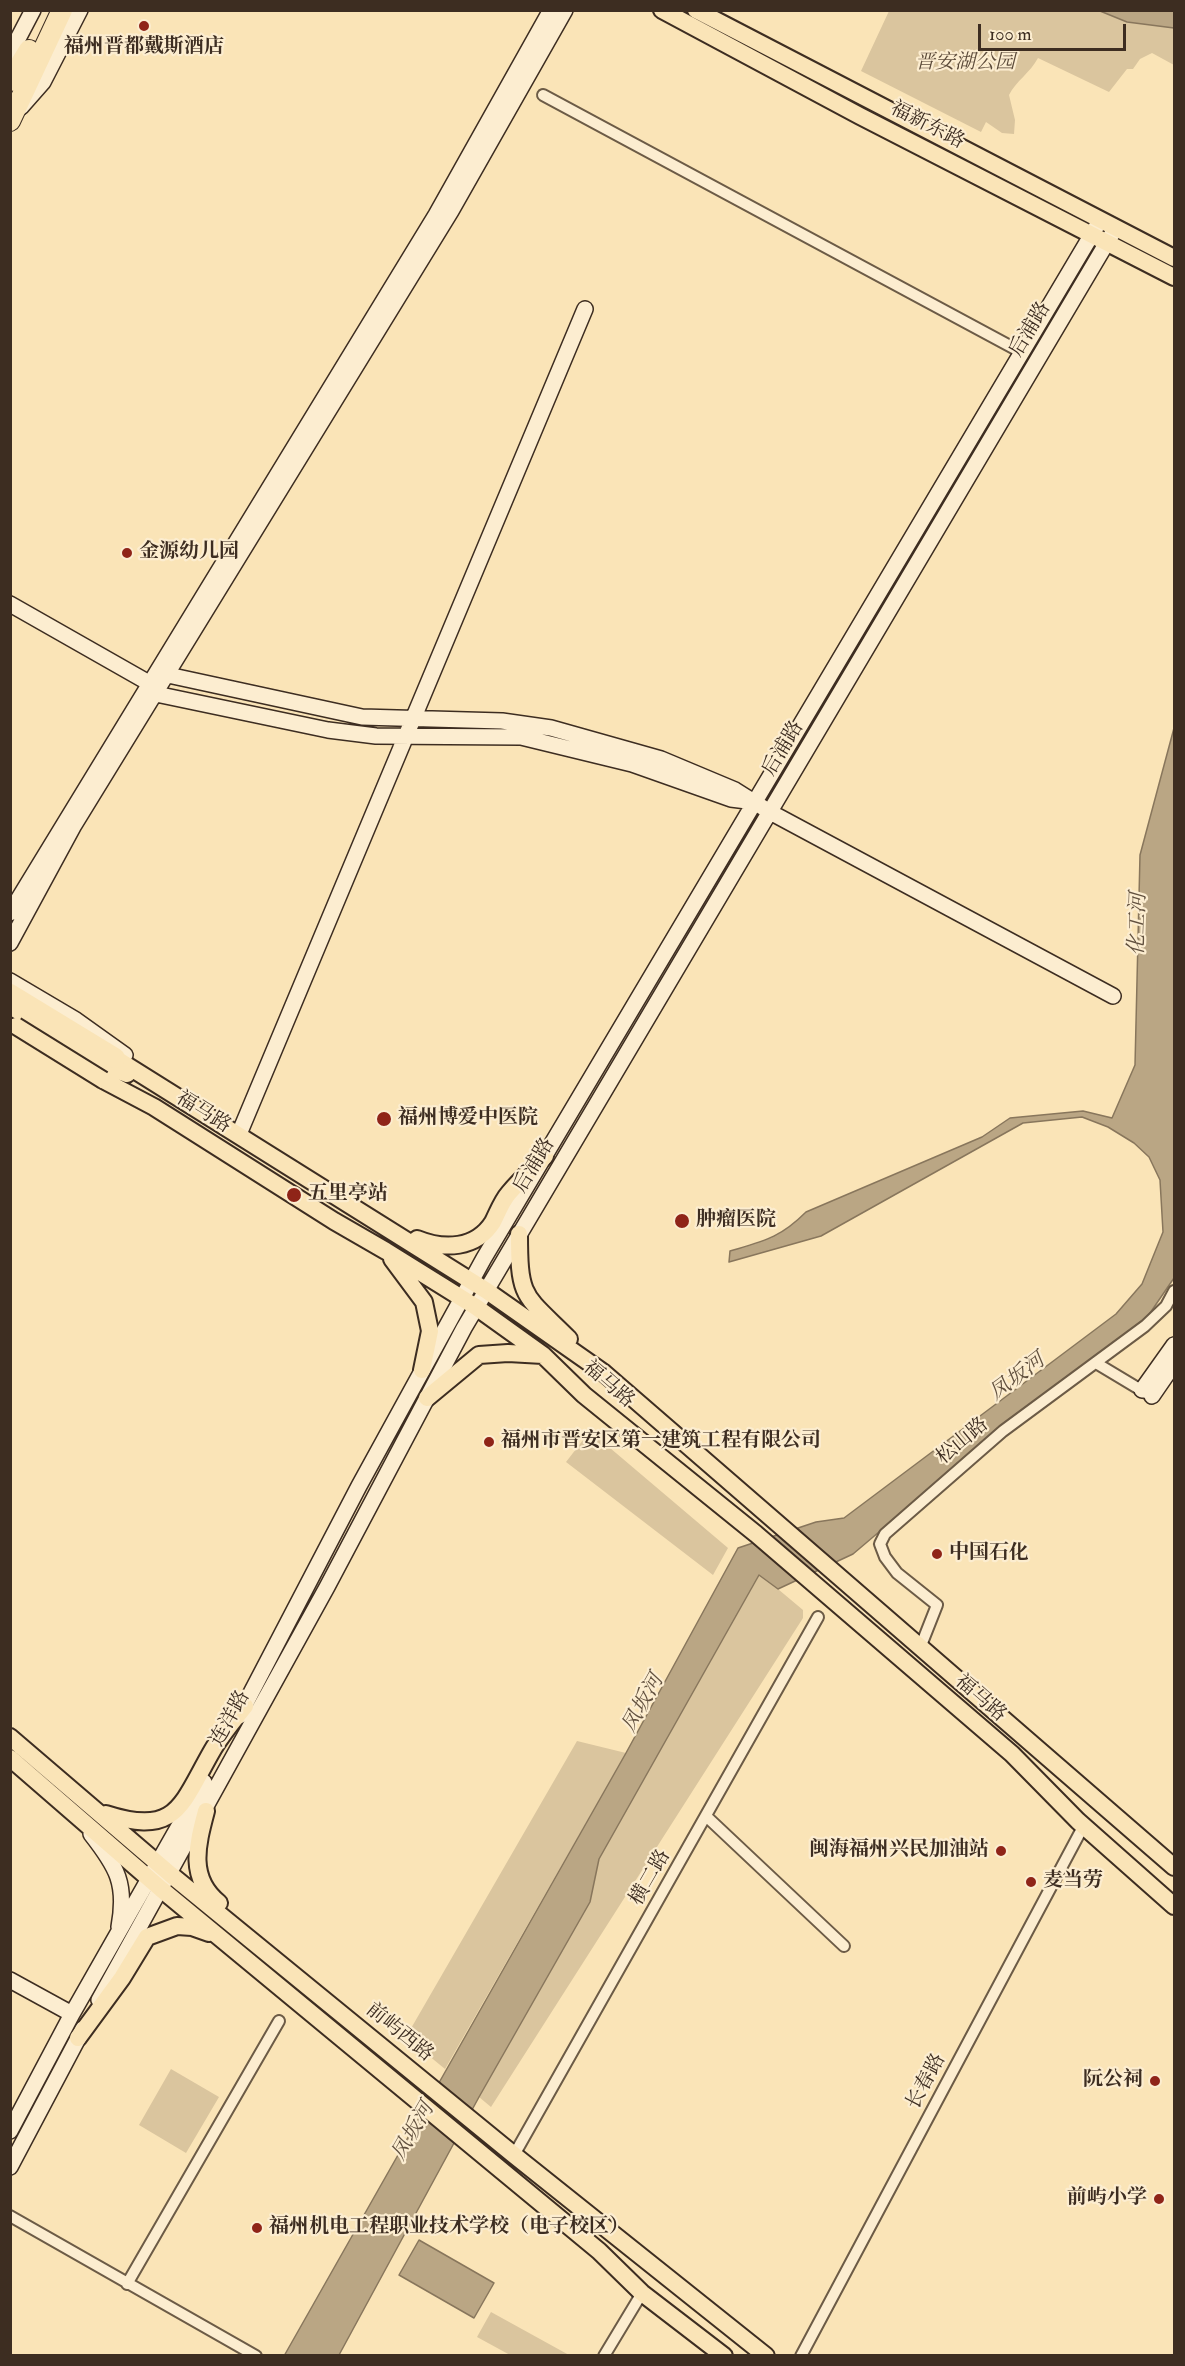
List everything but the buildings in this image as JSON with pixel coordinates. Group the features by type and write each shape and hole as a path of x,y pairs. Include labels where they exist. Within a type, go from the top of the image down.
{"highway":[{"path":"12,117 18,70 48,10"},
{"path":"18,70 62,10"},
{"path":"10,994 115,1058"}],"main road":[{"path":"18,70 33,10"},
{"path":"12,117 43,82 80,10"},
{"path":"10,943 74,825 153,688 432,221 551,10"},
{"path":"10,914 153,688 168,675 456,202 565,10"},
{"name":"福新东路","path":"662,10 860,116 1104,230 1174,258"},
{"name":"福新东路","path":"696,10 1104,230 1174,277"},
{"name":"后浦路","path":"472,1281 1021,352 1104,230"},
{"name":"后浦路","path":"486,1290 770,812 1104,230"},
{"path":"239,1134 411,719 585,309"},
{"path":"10,604 153,688 317,728 376,736 502,736 540,741 632,764 730,799 753,802"},
{"path":"168,675 362,717 502,721 551,728 661,759 717,781 770,812 1113,996"},
{"path":"10,969 15,978 33,994"},
{"path":"10,981 90,1029 164,1088"},
{"name":"福马路","path":"10,1006 109,1067 164,1088"},
{"name":"福马路","path":"10,1023 104,1080 154,1107 334,1221 386,1251 469,1303 543,1355 584,1395 756,1534 1012,1754 1084,1825 1174,1906"},
{"path":"10,1031 91,1081 154,1107"},
{"name":"福马路","path":"115,1058 486,1290 604,1373 1174,1867"},
{"path":"378,1222 435,1245 454,1246 470,1241 487,1229 508,1194 545,1156"},
{"path":"519,1234 519,1280 524,1294 604,1373"},
{"path":"386,1251 424,1302 430,1331 422,1370"},
{"name":"连洋路","path":"10,2131 72,2014 117,1936 206,1811 427,1398 469,1303 472,1281"},
{"name":"连洋路","path":"165,1869 310,1576 422,1370 469,1303 486,1290"},
{"path":"1147,1393 1174,1345"},
{"path":"427,1398 478,1355 508,1353 543,1355"},
{"path":"1147,1393 1174,1364"},
{"path":"101,1813 143,1823 162,1819 174,1812 183,1803 214,1747 245,1706"},
{"name":"前屿西路","path":"10,1737 165,1869 427,2084 766,2355"},
{"name":"前屿西路","path":"10,1758 155,1884 599,2251 642,2293 724,2355"},
{"path":"70,1809 113,1862 123,1889 117,1936"},
{"path":"206,1811 196,1858 205,1889 314,1991"},
{"name":"连洋路","path":"10,2167 155,1884"},
{"path":"78,2037 122,1978 147,1937 167,1928 184,1926 200,1930 226,1943"},
{"path":"10,1980 72,2014"}],"street":[{"path":"543,95 1021,352"},
{"name":"松山路","path":"920,1648 937,1605 890,1564 880,1544 885,1534 1003,1431 1161,1313 1174,1291"},
{"path":"1096,1363 1147,1393"},
{"name":"横二路","path":"514,2155 818,1617"},
{"path":"707,1817 844,1946"},
{"name":"长春路","path":"801,2355 1084,1825"},
{"path":"128,2284 279,2021"},
{"path":"10,2216 256,2355"},
{"path":"604,2355 642,2293"}],"green space":[{"name":"晋安湖公园","path":"889,11 1174,11 1174,65 1152,53 1140,59 1133,69 1127,69 1109,92 1038,58 1009,95 1015,120 1014,134 1002,133 986,122 981,132 861,71"},
{"path":"590,1431 728,1548 713,1575 566,1462"},
{"path":"760,1574 803,1610 803,1618 491,2107 479,2097 590,1902 599,1859"},
{"path":"577,1741 626,1753 445,2069 406,2037"},
{"path":"171,2069 219,2097 186,2153 139,2125"},
{"path":"491,2312 569,2355 510,2355 477,2337"}],"water":[{"path":"1100,11 1174,11 1174,28 1127,22"},
{"path":"1174,728 1174,1278 1148,1316 997,1432 853,1554 778,1589 759,1575 599,1859 590,1902 479,2097 339,2355 284,2356 626,1753 738,1548 816,1522 844,1518 1116,1314 1142,1284 1163,1232 1160,1180 1149,1157 1134,1143 1108,1127 1082,1117 1023,1123 821,1236 729,1262 730,1251 771,1238 788,1228 806,1212 982,1137 1010,1118 1083,1111 1112,1118 1135,1065 1140,855"},
{"path":"419,2240 494,2283 474,2318 399,2275"}],"place":[{"name":"福州晋都戴斯酒店","path":"144,26"},
{"name":"金源幼儿园","path":"127,553"},
{"name":"福州博爱中医院","path":"384,1119"},
{"name":"五里亭站","path":"294,1195"},
{"name":"肿瘤医院","path":"682,1221"},
{"name":"福州市晋安区第一建筑工程有限公司","path":"489,1442"},
{"name":"中国石化","path":"937,1554"},
{"name":"闽海福州兴民加油站","path":"1001,1851"},
{"name":"麦当劳","path":"1031,1882"},
{"name":"阮公祠","path":"1155,2081"},
{"name":"前屿小学","path":"1159,2199"},
{"name":"福州机电工程职业技术学校（电子校区）","path":"257,2228"}],"water label":[{"name":"化工河","path":"1139,924"},
{"name":"凤坂河","path":"1018,1378"},
{"name":"凤坂河","path":"644,1704"},
{"name":"凤坂河","path":"414,2132"}]}
